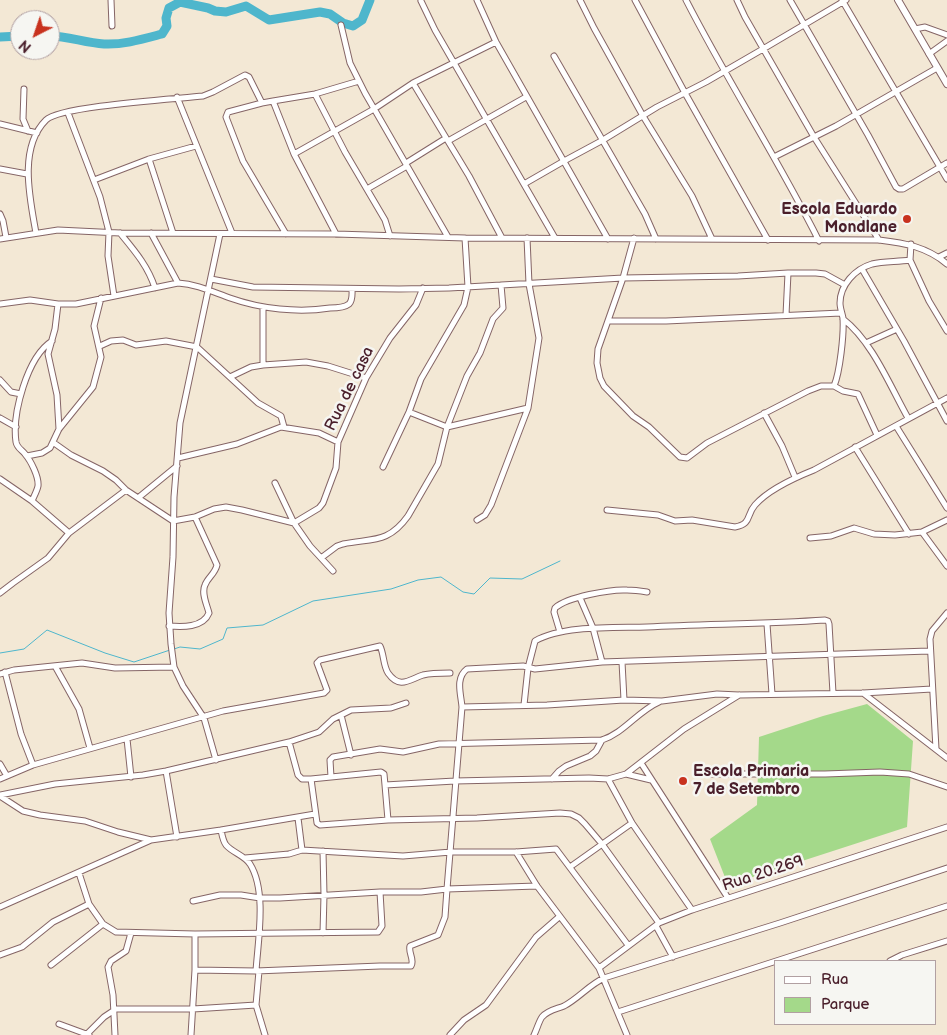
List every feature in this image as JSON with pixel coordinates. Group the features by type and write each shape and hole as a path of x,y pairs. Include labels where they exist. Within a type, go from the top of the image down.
{"street":[{"path":"111,0 112,26"},
{"path":"477,0 496,42 526,97 608,239"},
{"path":"580,0 643,116 692,196 712,239"},
{"path":"635,0 768,240"},
{"path":"686,0 819,241"},
{"path":"737,0 763,50 814,138 879,240"},
{"path":"790,0 896,187 899,189 903,188 947,163"},
{"path":"898,0 947,84"},
{"path":"421,1 454,64 555,238"},
{"path":"524,184 603,140 657,107 763,50 843,1 947,179"},
{"path":"341,25 350,63 359,81 448,237"},
{"path":"915,29 925,27 947,35"},
{"path":"929,54 947,41"},
{"path":"294,154 374,109 413,83 496,42"},
{"path":"554,56 645,214 656,239"},
{"path":"774,157 814,138 937,68"},
{"path":"36,233 27,174 29,154 37,133 46,120 53,115 89,108 198,96 213,92 245,75 249,77 262,103"},
{"path":"286,234 243,161 226,117 228,112 262,103 315,94 359,81"},
{"path":"413,83 486,205 502,238"},
{"path":"24,89 23,118 28,131"},
{"path":"315,94 385,220 390,236"},
{"path":"177,97 232,234"},
{"path":"367,189 447,139 526,97"},
{"path":"273,101 294,154 336,234"},
{"path":"68,113 100,197 109,232 108,256 114,296"},
{"path":"0,124 37,133"},
{"path":"94,180 196,146"},
{"path":"150,160 173,233"},
{"path":"0,169 27,174"},
{"path":"0,214 6,237"},
{"path":"0,239 58,230 120,233 336,234 465,238 879,240 911,244 939,257 947,264"},
{"path":"120,233 151,274 155,288"},
{"path":"151,233 178,283"},
{"path":"216,760 204,718 183,686 174,667 169,626 173,521 180,423 220,234"},
{"path":"383,467 409,412 421,379 464,305 468,287 465,238"},
{"path":"476,520 484,515 491,504 528,408 539,338 529,284 527,238"},
{"path":"634,238 624,278 597,354 601,382 632,416 649,427 680,457 687,458 706,444 764,413 821,386 834,386 843,391 858,394 877,435"},
{"path":"911,244 910,260 947,332"},
{"path":"939,257 947,253"},
{"path":"834,386 839,370 842,316 841,294 845,285 850,278 871,264 910,260"},
{"path":"862,269 897,328 947,421"},
{"path":"211,279 253,287 352,289 468,287 624,278 788,273 825,274 845,285"},
{"path":"786,315 788,273"},
{"path":"0,304 30,300 58,304 76,304 178,283 194,285 232,299 263,307 306,310 344,307 351,301 352,289"},
{"path":"321,558 337,546 343,544 381,539 390,535 402,524 438,464 447,428 467,376 480,353 493,319 502,308 501,285"},
{"name":"Rua de casa","path":"294,524 319,508 323,503 336,468 338,442 366,378 390,338 412,311 423,288"},
{"path":"27,456 42,453 50,448 59,429 93,386 101,357 94,326 101,298"},
{"path":"58,304 56,329 48,354 57,395 59,429"},
{"path":"263,307 263,364"},
{"path":"609,321 666,321 786,315 842,316 866,343 908,418"},
{"path":"866,343 897,328"},
{"path":"100,346 111,341 123,340 136,346 166,341 197,347 258,402 279,414 284,427"},
{"path":"32,501 38,486 37,479 27,456 18,446 16,427 25,379 41,350 52,341"},
{"path":"230,377 263,364 306,362 366,378"},
{"path":"0,380 11,392 21,394"},
{"path":"607,510 658,515 674,521 692,520 735,527 746,524 755,505 795,477 814,470 947,398"},
{"path":"409,412 447,428 528,408"},
{"path":"764,413 782,446 795,477"},
{"path":"0,418 16,427"},
{"path":"896,426 947,508"},
{"path":"178,458 237,444 284,427 298,431 319,433 338,442"},
{"path":"54,443 103,471 126,490 173,521 195,517 214,509 226,508 242,510 294,524"},
{"path":"855,447 908,534"},
{"path":"138,498 178,466"},
{"path":"0,479 32,501 69,534"},
{"path":"275,483 294,524 333,571"},
{"path":"0,593 12,582 48,558 69,534 126,490"},
{"path":"169,626 184,627 195,625 205,619 209,613 204,589 205,584 215,573 217,565 195,517"},
{"path":"810,538 831,536 854,528 874,534 908,534 922,532 947,520"},
{"path":"922,532 947,566"},
{"path":"560,632 554,612 555,608 566,601 615,590 647,592"},
{"path":"580,598 593,628 602,662"},
{"path":"936,749 929,651 932,631 947,613"},
{"path":"524,705 528,668 535,641 560,632 593,628 766,624 826,620 829,624 834,693"},
{"path":"766,624 772,694"},
{"path":"0,779 33,765 244,706 324,693 327,690 318,666 320,660 378,646 381,648 388,674 401,682 411,681 422,676 450,672"},
{"path":"195,970 315,970 411,966 413,964 410,946 438,935 445,917 462,707 459,680 462,673 467,669 523,666 535,669 602,662 929,651"},
{"path":"622,662 624,700"},
{"path":"33,765 2,673 82,663 115,668 174,667"},
{"path":"55,666 79,709 90,748"},
{"path":"462,707 624,700 662,701 717,694 863,693 932,689"},
{"path":"863,693 947,758"},
{"path":"385,785 455,781 608,779 626,774 684,729 739,695"},
{"path":"331,777 331,758 380,749 399,752 439,744 602,740 617,732 645,709 662,701"},
{"path":"0,796 56,784 166,772 289,742 319,732 328,722 355,709 391,708 406,703"},
{"path":"341,715 351,755"},
{"path":"127,739 131,777"},
{"path":"552,779 566,766 590,756 596,751 602,740"},
{"path":"289,742 298,775 302,778 311,779 381,772 384,774 388,820"},
{"path":"641,763 728,898"},
{"path":"0,764 7,776"},
{"path":"166,772 177,837"},
{"path":"626,774 652,780"},
{"path":"708,774 910,774 947,787"},
{"path":"311,779 315,814 317,823 320,825 454,817 477,818 571,814 579,818 602,844 657,924 673,957"},
{"path":"608,779 632,823 692,910"},
{"path":"0,796 23,811 85,821 151,840"},
{"path":"0,907 151,840 315,814"},
{"path":"298,818 302,850"},
{"path":"570,867 632,823"},
{"name":"Rua 20.269","path":"598,968 657,924 692,910 947,827"},
{"path":"221,830 227,845 245,858 258,880 260,898 256,1005 265,1035"},
{"path":"245,858 289,854 302,850 403,856 451,852 516,852 553,848 560,852 628,946"},
{"path":"322,933 324,895 323,851"},
{"path":"516,852 537,886 598,968 604,978 627,1035"},
{"path":"534,1035 542,1017 564,1006 578,997 591,984 604,978 947,868"},
{"path":"79,873 89,904 103,924 116,932 131,933 258,934 378,932 382,926 380,892"},
{"path":"193,901 220,895 241,894 260,898 537,886"},
{"path":"0,955 22,948 53,922 89,904"},
{"path":"779,960 947,906"},
{"path":"450,1035 464,1020 486,1005 536,937 560,917"},
{"path":"51,965 103,924"},
{"path":"114,1035 113,995 108,967 111,961 126,951 131,933"},
{"path":"191,1035 195,970 194,934"},
{"path":"892,960 947,941"},
{"path":"618,1012 774,962"},
{"path":"59,1024 87,1034 113,1009 193,1010 256,1005"}],"green space":[{"path":"867,704 913,741 907,827 728,885 710,839 757,805 759,737"}],"waterway":[{"path":"60,37 111,44 126,43 162,34 167,26 166,18 169,8 180,2 226,12 246,6 269,20 320,12 330,14 343,23 353,26 362,20 370,0"},
{"path":"0,37 10,36"},
{"path":"174,649 180,647 200,649 223,639 227,628 263,625 313,601 391,589 418,580 441,577 463,592 474,594 490,578 522,579 560,561"},
{"path":"0,653 24,649 47,630 105,653 134,662 170,650"}],"place":[{"name":"Escola Eduardo Mondlane","path":"907,219"},
{"name":"Escola Primaria 7 de Setembro","path":"683,781"}]}
